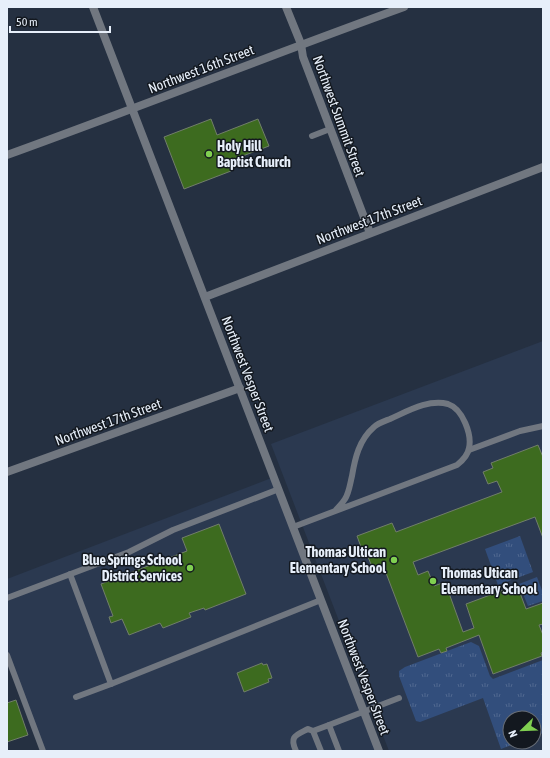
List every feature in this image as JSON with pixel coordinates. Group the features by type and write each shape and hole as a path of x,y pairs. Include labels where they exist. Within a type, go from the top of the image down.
{"street":[{"name":"Northwest Vesper Street","path":"92,7 379,751"},
{"name":"Northwest Summit Street","path":"286,7 301,44 303,57 370,233"},
{"name":"Northwest 16th Street","path":"7,155 301,44 404,7"},
{"name":"Northwest 17th Street","path":"205,298 543,167"},
{"name":"Northwest 17th Street","path":"7,472 240,388"}],"lane":[{"path":"312,136 330,129"},
{"path":"293,527 457,465 469,450 470,438 467,425 458,411 450,405 438,403 425,404 375,426 363,439 358,451 345,499 334,511"},
{"path":"469,450 520,431 543,426"},
{"path":"7,598 129,552 173,530 279,489"},
{"path":"70,574 111,684"},
{"path":"76,697 321,600"},
{"path":"7,654 43,751"},
{"path":"296,751 292,740 294,736 308,729 314,731 399,698"},
{"path":"329,725 339,751"},
{"path":"314,731 321,751"}],"shaded area":[{"name":"Thomas Utican Elementary School","path":"543,341 543,751 389,751 271,444"},
{"path":"274,477 379,751 42,751 7,655 7,579"}],"green space":[{"path":"520,536 533,572 498,585 485,549"},
{"path":"537,577 543,593 543,601 528,606 519,584"},
{"path":"471,642 479,646 490,676 493,679 543,660 543,733 542,710 502,710 501,749 483,698 420,722 416,721 399,676 399,671 405,667"}],"building":[{"name":"Holy Hill Baptist Church","path":"211,119 217,135 258,119 269,146 227,162 231,171 184,189 164,137"},
{"name":"Thomas Ultican Elementary School","path":"538,445 543,457 543,538 535,517 413,562 418,575 428,571 434,586 445,582 463,632 474,628 466,604 517,585 526,609 543,603 543,624 539,625 543,635 542,656 493,674 479,635 446,648 447,651 441,653 439,649 418,657 383,565 373,569 368,557 365,558 357,536 392,523 396,532 502,492 497,481 488,484 483,472 493,468 491,463"},
{"name":"Blue Springs School District Services","path":"219,524 246,594 205,610 204,608 189,613 191,617 163,628 160,623 129,635 122,619 111,623 109,617 113,616 101,584 187,551 182,538"},
{"path":"262,663 263,665 267,664 272,678 268,679 269,682 244,692 237,673"},
{"path":"16,700 28,735 7,742 7,703"}],"place":[{"name":"Holy Hill Baptist Church","path":"209,154"},
{"name":"Thomas Ultican Elementary School","path":"394,560"},
{"name":"Blue Springs School District Services","path":"190,568"},
{"name":"Thomas Utican Elementary School","path":"433,581"}]}
